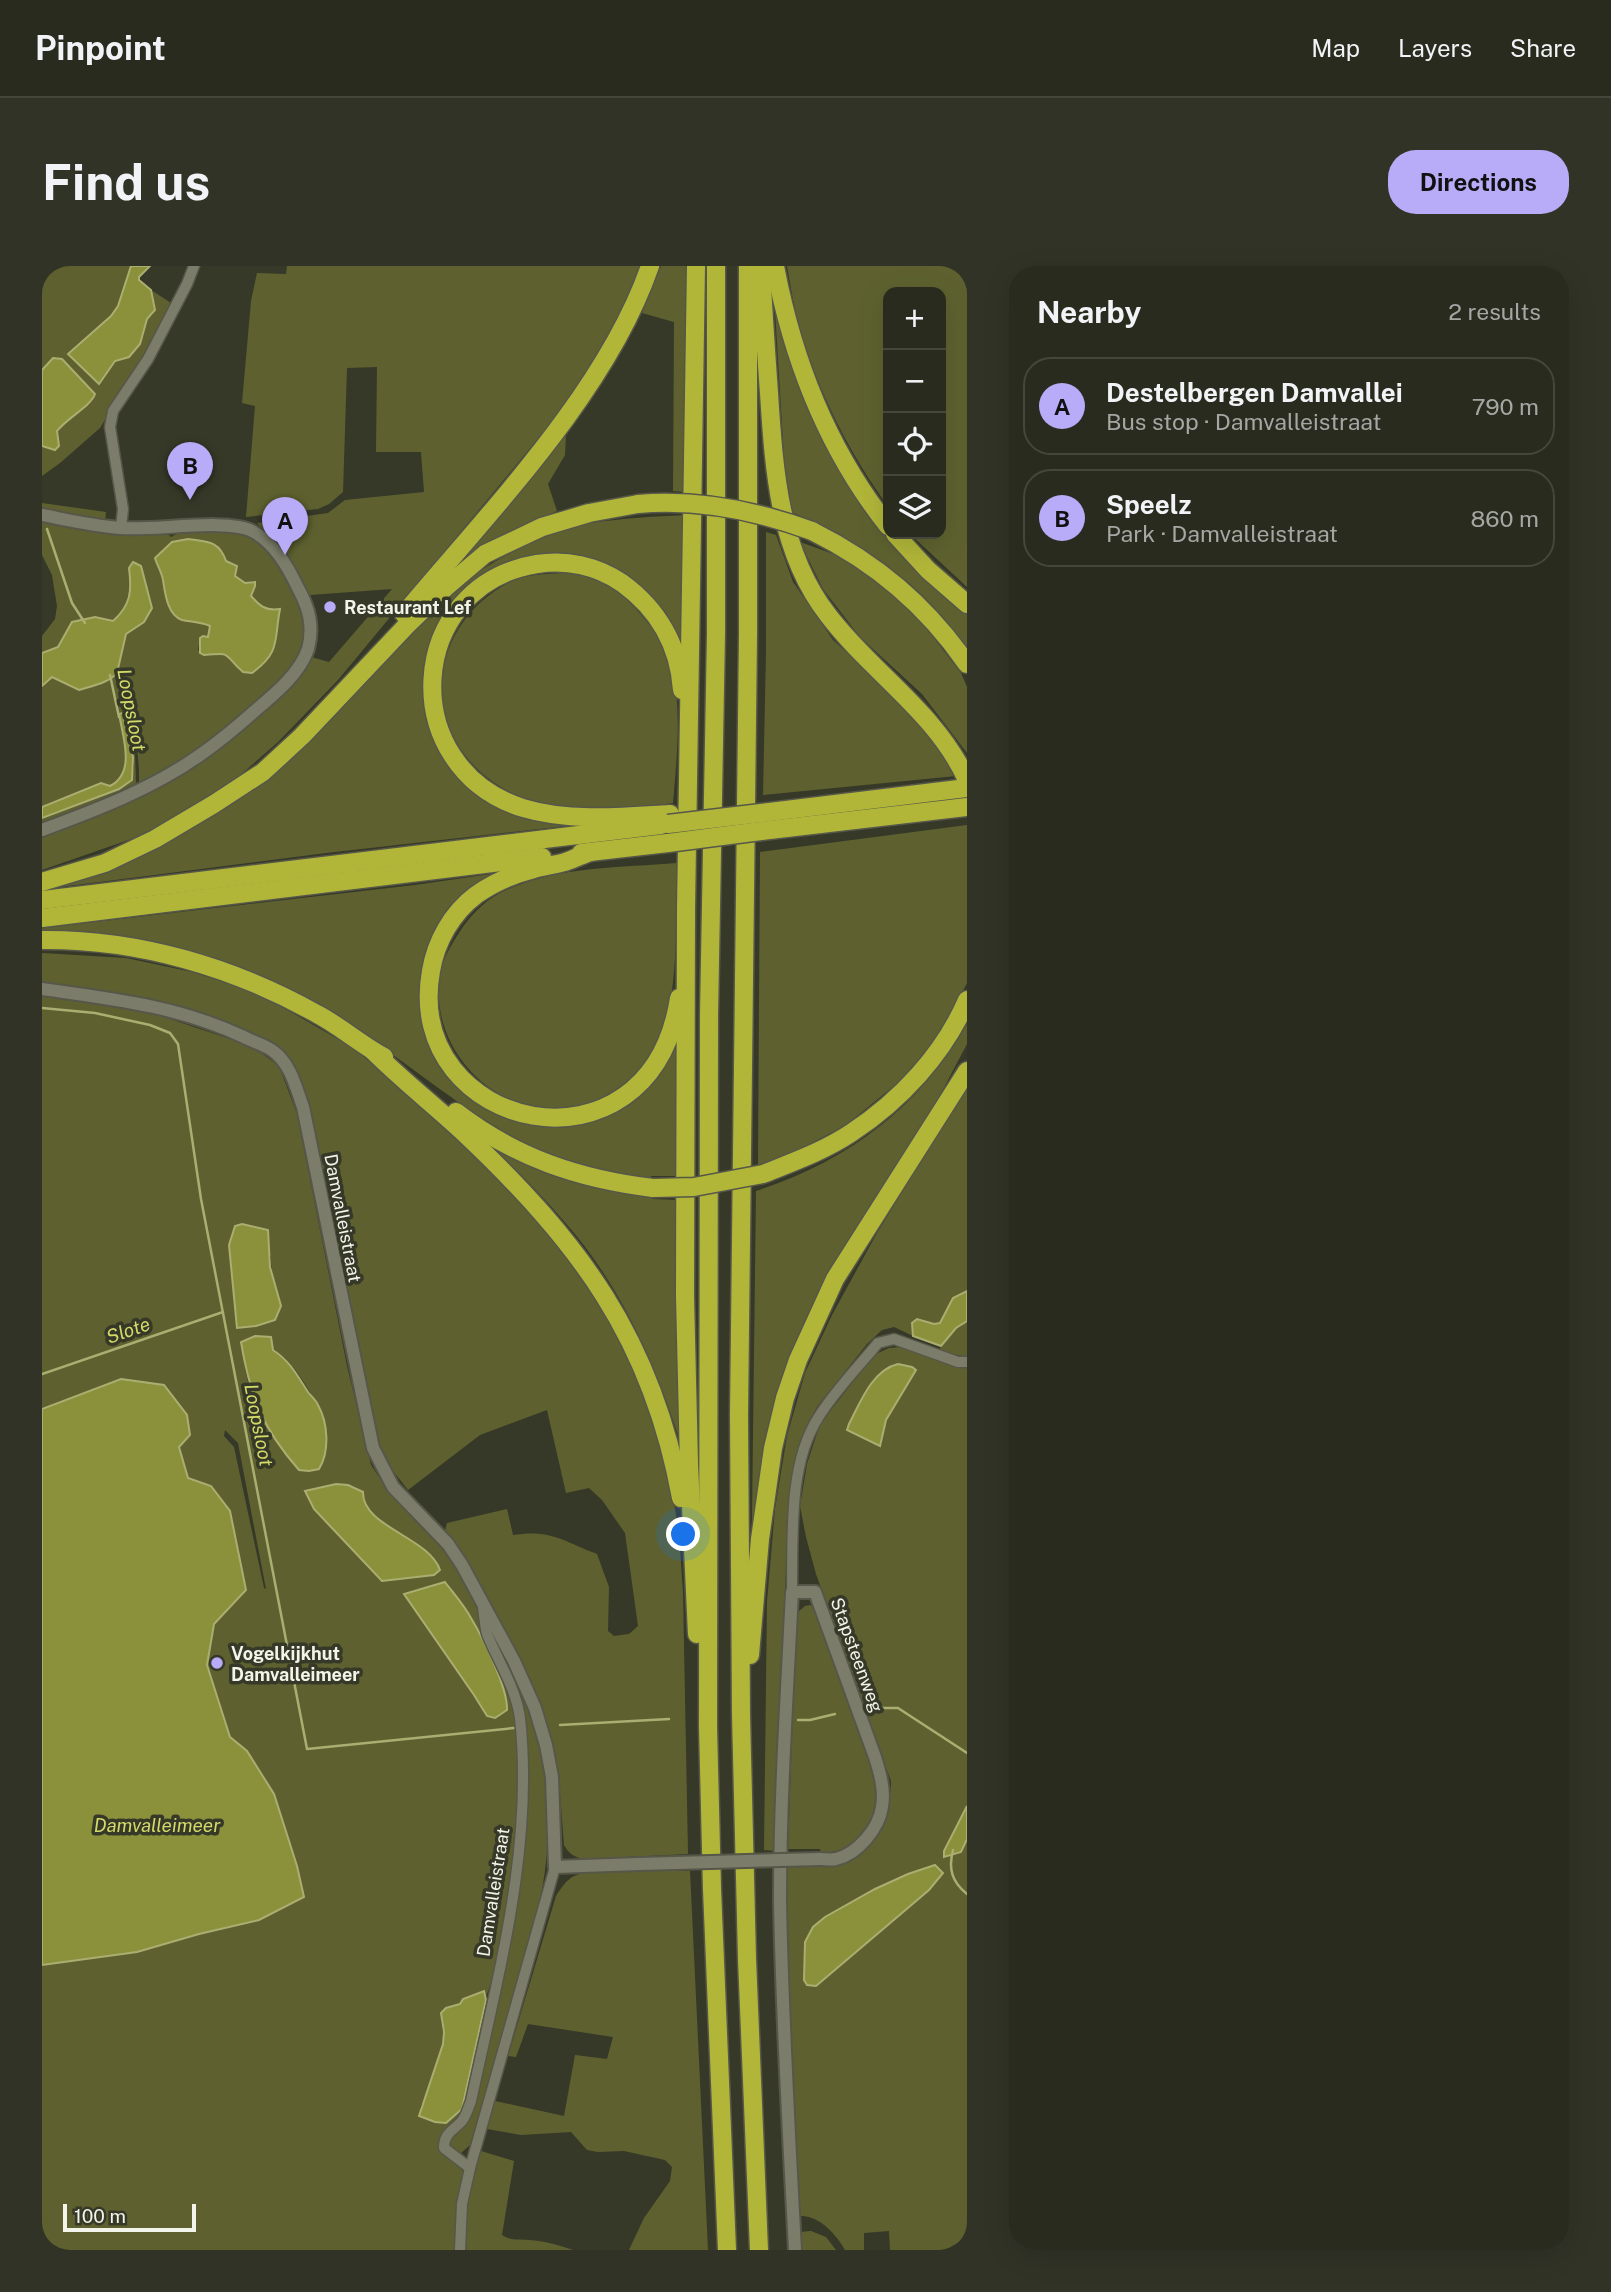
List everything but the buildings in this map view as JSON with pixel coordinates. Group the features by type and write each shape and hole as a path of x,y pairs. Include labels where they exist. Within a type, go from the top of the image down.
{"highway":[{"path":"345,688 483,522 568,414 618,334 650,266"},
{"path":"696,266 686,909 685,1296 697,1686 708,1727"},
{"path":"716,266 716,633 709,1028 708,1727 727,2250"},
{"path":"748,266 748,633 739,1415 741,1714 747,1959 760,2250"},
{"path":"761,266 776,474 786,527 798,566 829,617 941,735 967,780"},
{"path":"775,266 791,336 814,401 844,463 883,519"},
{"path":"42,882 104,863 155,839 263,772 302,736 345,688 436,597 485,554 541,527 589,513 638,504 681,502 718,505 812,531 854,554 900,588 929,614 967,664"},
{"path":"900,539 928,570 967,604"},
{"path":"669,827 616,817 543,812 507,802 473,780 443,742 436,720 432,675 436,653 444,633 467,599 504,574 546,562 580,565 598,570 635,594 657,616 664,629 677,659 684,727 690,753"},
{"path":"686,909 673,1030 655,1067 629,1093 607,1107 587,1114 560,1119 539,1118 521,1114 486,1099 454,1069 435,1033 428,997 433,958 447,927 461,909 491,886 517,874 565,863 590,852 669,827 708,819 761,822 967,788"},
{"path":"42,900 669,827 967,807"},
{"path":"42,918 590,852"},
{"path":"42,940 111,945 197,961 264,986 318,1015 390,1060 479,1129 512,1148 597,1180 653,1188 694,1186 763,1174 829,1146 851,1133 884,1108 936,1053 967,1000"},
{"path":"373,1051 463,1132 569,1242 623,1325 639,1356 662,1415 675,1465 683,1506 697,1628"},
{"path":"947,1100 967,1062"},
{"path":"741,1714 752,1644 760,1539 771,1461 789,1385 835,1279 967,1071"}],"street":[{"path":"121,528 123,509 110,427 113,411 148,359 194,266"},
{"path":"42,515 121,528 233,526 253,531 267,542 280,558 306,602 311,623 307,652 297,668 271,698 198,756 137,792 42,830"},
{"name":"Damvalleistraat","path":"42,989 141,1002 185,1015 227,1029 274,1051 285,1064 303,1107 373,1448 393,1487 448,1545 462,1565 514,1661 535,1708 546,1745 554,1802 555,1867 470,2168 462,2204 460,2250"},
{"path":"795,2250 780,1899 794,1508 798,1476 807,1440 818,1418 878,1343 894,1339 958,1362 967,1362"},
{"name":"Stapsteenweg","path":"555,1867 837,1859 852,1852 865,1840 876,1824 882,1807 882,1781 876,1757 815,1592 792,1592"},
{"name":"Damvalleistraat","path":"470,2168 444,2148 444,2139 463,2122 471,2101 512,1910 523,1810 520,1716 510,1685 486,1631 482,1602"}],"shaded area":[{"path":"42,266 131,266 118,306 111,316 69,353 106,374 115,361 140,344 147,319 153,314 155,307 151,290 171,303 156,337 100,428 42,476 42,446 55,450 59,446 57,431 89,403 95,394 62,359 53,359 42,370"},
{"path":"287,266 643,266 607,339 560,412 338,680 278,742 237,778 185,812 137,837 42,870 42,837 125,804 225,744 281,696 311,657 329,662 392,589 310,595 294,568 257,523 328,513 345,500 424,492 421,452 376,452 377,367 347,368 343,492 318,509 246,517 255,406 242,403 251,301 257,273 286,274"},
{"path":"661,266 688,266 685,492 673,491 674,322 642,313"},
{"path":"787,266 967,266 967,587 915,539 946,539 946,287 883,287 883,499 836,422 807,352"},
{"path":"774,293 837,457 883,511 883,539 906,539 967,611 967,649 932,605 890,567 842,536 791,512 784,458"},
{"path":"566,435 565,455 548,484 557,511 468,557 466,554"},
{"path":"42,503 106,512 105,521 42,510"},
{"path":"686,515 683,663 674,637 583,559 477,584 428,671 467,781 592,823 52,888 177,836 236,802 289,759 420,621 448,596 523,542 566,527"},
{"path":"42,519 124,534 168,534 171,537 180,532 216,529 247,534 259,541 282,566 304,610 307,631 301,653 285,677 254,706 201,748 139,784 136,738 124,693 135,753 136,783 130,789 42,826 42,818 128,784 134,767 123,713 119,714 126,764 118,780 110,786 101,783 42,807 42,686 52,677 79,690 95,683 106,682 120,663 126,634 144,622 129,568 129,597 124,609 113,621 95,617 72,622 58,647 42,653 42,636 55,619 57,606 52,575 42,555","holes":["234,575 245,583 253,581 255,586 251,596 260,605 280,609 275,640 235,665 222,654 198,650 200,638 208,637 210,626 182,619 173,613 165,596 163,578"]},
{"path":"766,532 776,535 793,582 833,640 898,698 931,735 956,776 763,795"},
{"path":"800,542 836,555 876,580 919,619 961,673 967,687 967,753 922,694 860,637 823,589"},
{"path":"564,573 594,579 620,594 659,637 666,650 673,675 677,711 673,803 590,808 527,799 510,792 480,771 459,746 446,717 442,686 447,656 460,627 482,601 512,581"},
{"path":"967,825 967,983 940,1034 901,1080 846,1125 798,1150 758,1165 760,852"},
{"path":"677,863 671,996 657,1047 638,1072 603,1097 573,1107 543,1108 515,1101 489,1087 467,1067 451,1042 441,1013 439,982 449,950 477,910 500,893 542,878 587,870"},
{"path":"505,872 442,928 428,1020 487,1103 592,1117 668,1052 680,1026 676,1176 651,1178 608,1172 566,1161 539,1150 489,1122 312,1000 250,971 199,953 164,946 42,933 42,928"},
{"path":"42,953 126,958 192,972 256,992 350,1046 400,1086 471,1153 545,1227 583,1276 617,1330 666,1453 679,1534 683,1593 688,1854 584,1859 568,1851 564,1845 559,1781 545,1717 523,1665 473,1572 445,1531 447,1523 507,1509 513,1535 547,1535 597,1554 609,1587 608,1631 614,1636 629,1634 638,1626 625,1533 602,1500 589,1488 566,1493 547,1410 480,1435 408,1490 383,1458 377,1439 309,1109 260,1038 208,1016 156,1001 42,984"},
{"path":"42,995 116,1005 158,1015 257,1050 279,1066 297,1114 347,1366 371,1465 387,1489 441,1542 458,1566 473,1596 515,1709 520,1787 519,1820 508,1906 495,1974 486,1996 484,1991 463,1999 461,2004 446,2008 441,2021 441,2054 420,2108 454,2117 460,2112 462,2118 440,2136 439,2141 442,2152 463,2171 455,2225 456,2250 42,2250 42,1965 137,1952 259,1920 247,1751 230,1737 207,1665 214,1624 246,1590 230,1511 211,1486 188,1478 179,1447 121,1379 42,1409","holes":["229,1245 271,1256 278,1302 233,1275","255,1336 283,1357 293,1366 317,1407 324,1423 299,1470 276,1441 253,1397 242,1342","225,1430 238,1443 266,1589 234,1447 224,1436","336,1484 363,1500 370,1511 388,1526 382,1580 305,1492","445,1583 484,1644 507,1702 486,1716 404,1595"]},
{"path":"967,1024 967,1044 940,1095 816,1305 756,1519 752,1519 756,1191 821,1164 878,1128 926,1082"},
{"path":"967,1086 967,1291 953,1298 940,1323 917,1319 912,1323 913,1336 894,1327 882,1330 867,1344 817,1407 803,1434 792,1474 786,1565 777,1851 764,1850 767,1602 775,1509 787,1436 805,1373 832,1315 877,1233"},
{"path":"488,1142 548,1172 586,1184 652,1199 677,1200 682,1447 648,1356 602,1271 554,1210"},
{"path":"967,1321 967,1357 938,1351 956,1328"},
{"path":"901,1347 967,1368 967,1806 945,1851 945,1857 961,1852 967,1839 967,2238 945,2250 890,2250 889,2231 864,2233 864,2250 845,2250 825,2226 815,2219 797,2215 788,2012 787,1867 836,1864 861,1853 877,1836 882,1826 889,1804 891,1781 816,1574 800,1506 807,1464 820,1424 874,1355 889,1348","holes":["912,1367 915,1371 886,1420 881,1443 873,1443 849,1423 883,1370","942,1873 929,1890 816,1986 807,1985 804,1980 805,1942 813,1927 825,1917 908,1874"]},
{"path":"810,1605 819,1613 875,1779 876,1793 871,1821 859,1838 842,1849 821,1853 820,1849 788,1849 796,1626 798,1612"},
{"path":"489,1628 511,1665 535,1727 547,1791 547,1856 535,1921 470,2145 461,2153 454,2152 447,2146 449,2138 459,2129 514,1911 522,1715"},
{"path":"600,1871 690,1871 708,2250 629,2250 644,2218 670,2181 672,2167 665,2160 624,2151 587,2150 571,2132 521,2135 487,2129 495,2101 564,2116 575,2055 607,2059 613,2037 528,2024 516,2057 508,2056 556,1896 574,1876"},
{"path":"481,2151 514,2161 502,2235 512,2239 546,2242 573,2250 465,2250 470,2187"},
{"path":"811,2231 826,2237 836,2250 800,2250 799,2232"}],"water":[{"path":"131,266 150,266 139,280 151,290 155,310 147,319 140,344 129,357 115,361 99,384 68,354 111,316 118,306"},
{"path":"53,358 62,359 95,394 89,403 57,431 59,446 55,450 42,446 42,370"},
{"path":"188,539 207,542 220,549 226,561 237,566 235,576 245,583 255,582 251,596 257,603 263,607 280,609 272,652 252,673 243,672 224,654 200,653 200,638 208,637 210,626 182,620 170,608 155,558 172,542"},
{"path":"133,562 141,566 152,608 144,622 126,634 117,673 105,682 79,690 52,677 42,686 42,653 58,647 72,622 95,617 113,621 124,609 129,597 129,568"},
{"path":"123,713 133,757 132,780 119,789 42,818 42,807 101,783 110,786 118,780 123,772 126,754 119,714"},
{"path":"242,1224 268,1230 270,1267 281,1306 275,1320 237,1328 229,1245 235,1226"},
{"path":"967,1291 967,1321 956,1328 941,1346 913,1336 912,1323 917,1319 940,1323 953,1298"},
{"path":"255,1336 271,1337 273,1350 289,1364 318,1405 324,1420 326,1437 325,1454 319,1469 299,1470 267,1425 254,1395 241,1342"},
{"path":"898,1364 916,1370 886,1420 880,1446 847,1430 862,1397 874,1380 889,1367"},
{"name":"Damvalleimeer","path":"121,1379 164,1385 187,1415 190,1435 179,1447 188,1478 211,1486 230,1511 246,1590 214,1624 207,1665 230,1737 247,1751 274,1794 304,1897 259,1920 137,1952 42,1965 42,1409"},
{"path":"336,1484 348,1485 363,1492 366,1504 373,1514 423,1549 440,1570 434,1575 382,1581 314,1509 305,1491"},
{"path":"445,1582 471,1618 499,1676 507,1710 495,1718 487,1716 404,1594"},
{"path":"967,1806 967,1839 961,1852 944,1857 944,1851"},
{"path":"935,1865 943,1873 929,1890 816,1986 807,1985 804,1980 805,1942 813,1927 825,1917 875,1889"},
{"path":"484,1991 486,2000 462,2109 446,2123 419,2116 443,2044 441,2013 446,2008 460,2004 463,1999"}],"waterway":[{"name":"Loopsloot","path":"47,529 72,603 85,623"},
{"name":"Loopsloot","path":"110,675 119,717"},
{"name":"Loopsloot","path":"42,1008 95,1013 150,1025 170,1033 178,1044 201,1199 307,1749 514,1728"},
{"name":"Slote","path":"42,1374 223,1312"},
{"name":"Loopsloot","path":"878,1708 898,1708 967,1753"},
{"name":"Loopsloot","path":"798,1720 835,1714"},
{"name":"Loopsloot","path":"560,1725 669,1719"},
{"path":"953,1850 952,1875 967,1894"}],"place":[{"name":"Speelz","path":"190,500"},
{"name":"Destelbergen Damvallei","path":"285,555"},
{"name":"Restaurant Lef","path":"330,607"},
{"name":"Vogelkijkhut Damvalleimeer","path":"217,1663"}]}
